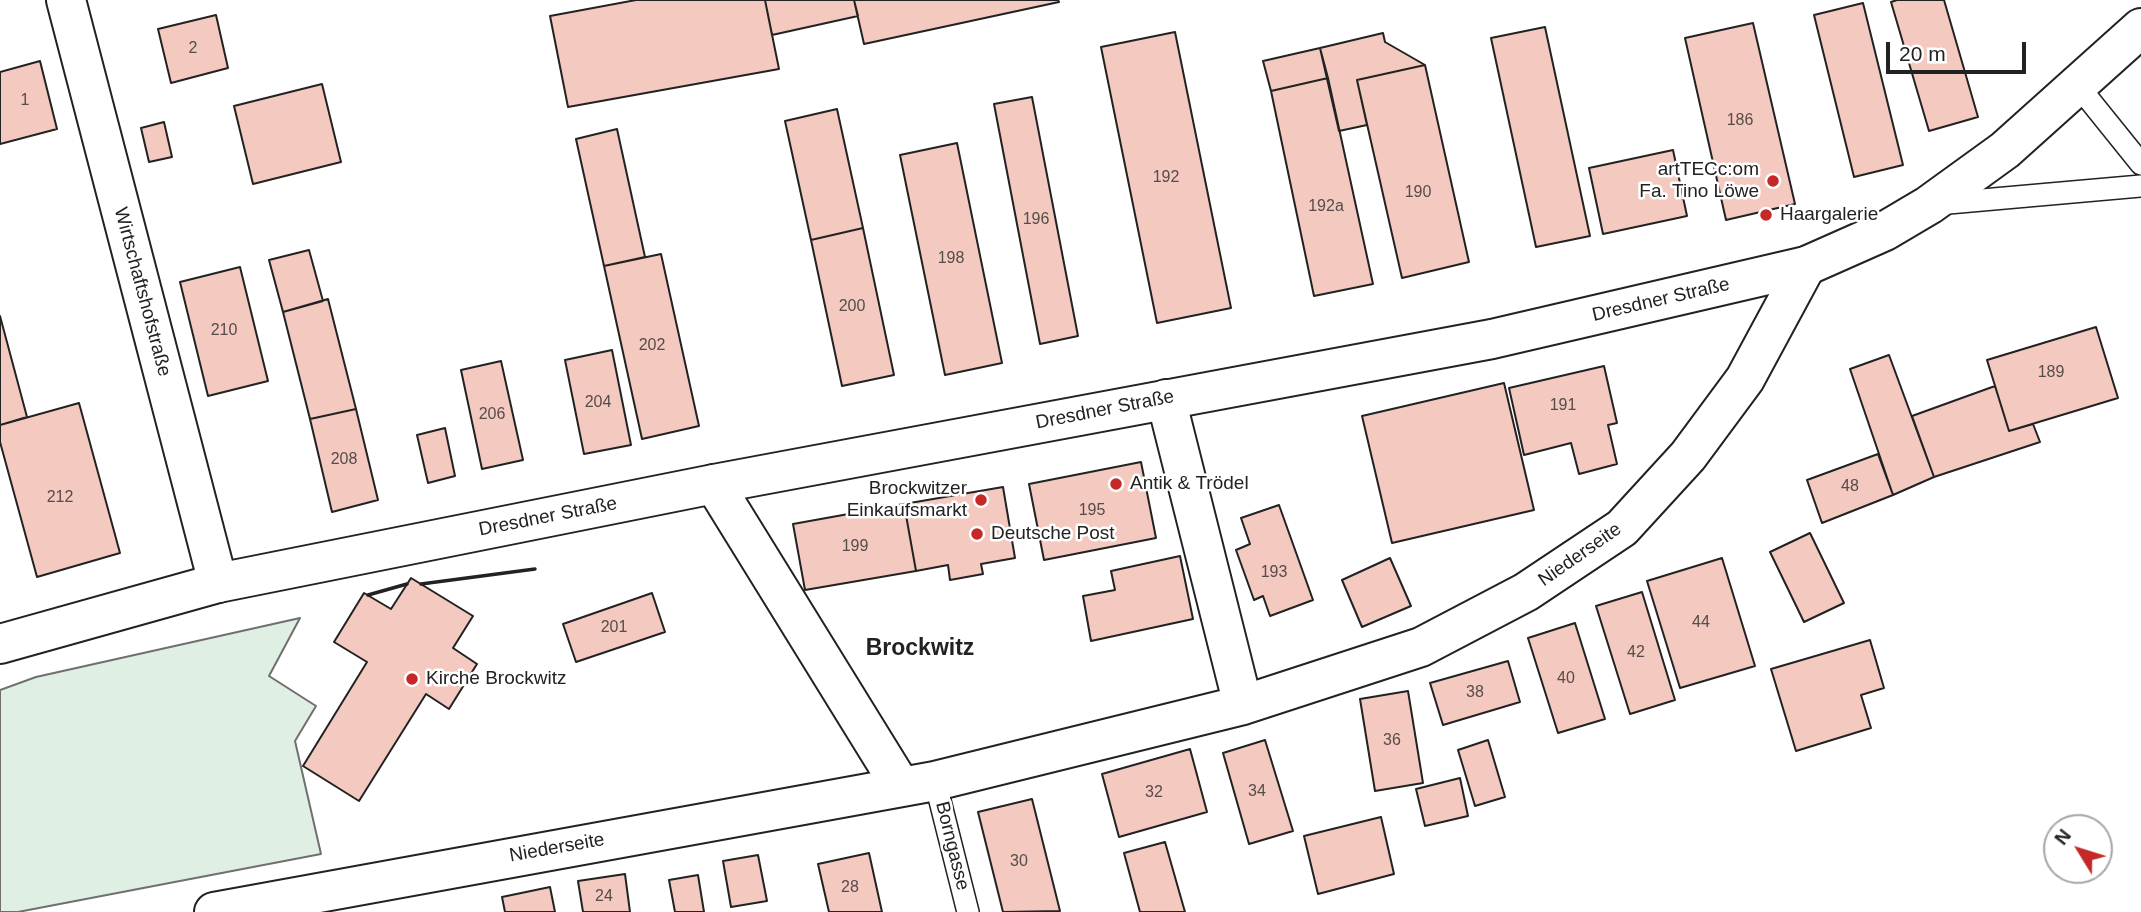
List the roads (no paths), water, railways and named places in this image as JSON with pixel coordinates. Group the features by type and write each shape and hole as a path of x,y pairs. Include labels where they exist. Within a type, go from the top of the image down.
{"street":[{"name":"Wirtschaftshofstraße","path":"66,0 218,583"},
{"name":"Dresdner Straße","path":"0,645 218,583 714,484 1492,339 1806,267 1874,236 1929,205 2005,150 2079,87 2141,28"},
{"name":"Niederseite","path":"214,912 918,783 1243,705 1421,647 1526,592 1622,528 1688,456 1745,379 1806,267"},
{"path":"1166,399 1243,705"},
{"path":"714,484 918,783"}],"lane":[{"path":"2079,87 2141,164"},
{"path":"1929,205 2141,186"},
{"name":"Borngasse","path":"918,783 968,912"}],"place":[{"name":"artTECc:om Fa. Tino Löwe","path":"1773,181"},
{"name":"Haargalerie","path":"1766,215"},
{"name":"Antik & Trödel","path":"1116,484"},
{"name":"Brockwitzer Einkaufsmarkt","path":"981,500"},
{"name":"Deutsche Post","path":"977,534"},
{"name":"Kirche Brockwitz","path":"412,679"}],"district":[{"name":"Brockwitz","path":"920,649"}]}
